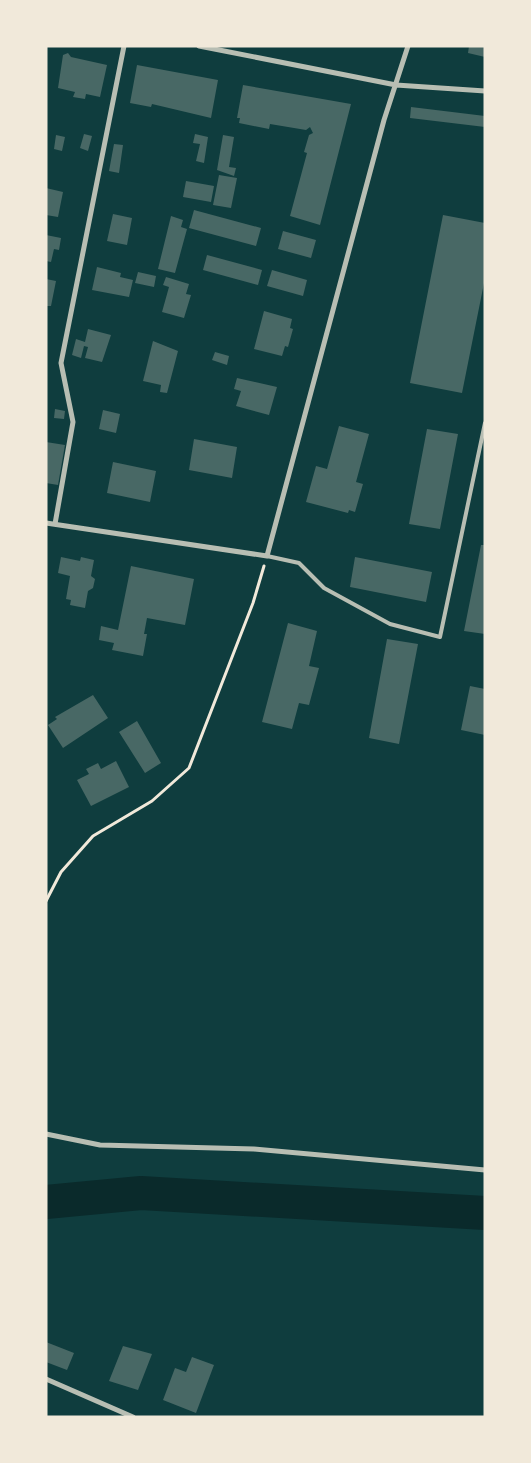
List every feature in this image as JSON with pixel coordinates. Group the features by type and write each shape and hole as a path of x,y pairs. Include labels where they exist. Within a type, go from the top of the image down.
{"street":[{"path":"55,524 73,422 61,363 124,46"},
{"path":"199,46 396,85 485,91"},
{"path":"46,523 267,556 384,120 408,46"},
{"path":"46,1134 100,1145 254,1149 485,1170"},
{"path":"46,1379 133,1417"}],"lane":[{"path":"267,556 299,563 324,588 390,624 440,637 485,423"}],"path":[{"path":"46,900 61,872 93,836 152,801 189,768 254,603 267,556"}],"building":[{"path":"469,46 485,46 485,57 468,53"},
{"path":"68,53 71,57 107,65 100,97 86,94 85,99 73,97 75,92 58,88 63,55"},
{"path":"137,65 218,80 211,118 152,104 151,107 130,103"},
{"path":"243,85 351,104 320,225 290,216 307,153 304,152 309,135 313,133 310,127 306,130 270,124 269,129 239,123 240,118 237,118"},
{"path":"411,107 485,116 485,127 410,118"},
{"path":"84,134 92,136 88,151 80,148"},
{"path":"195,134 208,137 204,163 196,161 200,144 193,143"},
{"path":"56,135 65,137 62,151 54,149"},
{"path":"223,135 234,137 229,167 236,168 234,176 217,170"},
{"path":"114,144 123,145 119,173 109,171"},
{"path":"219,175 237,178 231,208 213,205"},
{"path":"186,181 214,186 211,202 183,197"},
{"path":"46,188 63,192 58,217 46,215"},
{"path":"194,210 261,228 256,246 189,228"},
{"path":"113,214 132,218 127,245 107,241"},
{"path":"443,215 485,223 485,278 462,393 410,383"},
{"path":"171,216 183,220 181,227 187,229 175,273 158,269"},
{"path":"283,231 316,240 311,258 278,249"},
{"path":"46,235 61,238 59,250 54,249 51,262 46,261"},
{"path":"207,255 262,270 258,285 203,270"},
{"path":"97,267 121,273 120,277 133,280 129,297 92,290"},
{"path":"272,270 307,280 303,296 267,286"},
{"path":"138,272 156,276 154,287 135,283"},
{"path":"166,277 189,284 186,294 191,295 184,318 162,312 169,287 163,285"},
{"path":"46,279 56,281 51,306 46,306"},
{"path":"264,311 292,319 290,328 293,329 288,347 285,346 282,356 254,349"},
{"path":"88,329 111,335 102,362 85,358 88,347 84,346 81,358 72,355 76,339 85,342"},
{"path":"153,341 178,351 167,393 160,392 161,385 143,381"},
{"path":"215,352 229,356 227,365 212,360"},
{"path":"237,378 277,387 269,415 236,406 241,391 234,389"},
{"path":"55,409 65,411 64,419 54,418"},
{"path":"103,410 120,414 116,433 99,429"},
{"path":"339,426 369,434 356,482 363,484 355,512 349,510 348,513 306,502 316,466 327,469"},
{"path":"427,429 458,434 440,529 409,524"},
{"path":"194,439 237,447 232,478 189,470"},
{"path":"46,442 65,445 58,485 46,483"},
{"path":"113,462 156,471 150,502 107,493"},
{"path":"481,545 485,545 485,634 464,631"},
{"path":"61,557 80,561 81,557 94,560 91,576 95,579 93,588 88,591 85,608 70,605 71,600 66,599 70,576 58,573"},
{"path":"355,557 432,572 426,602 350,587"},
{"path":"131,566 194,579 185,625 147,618 144,634 147,634 143,656 112,650 114,643 99,640 101,626 118,630"},
{"path":"288,623 317,631 309,666 319,668 309,705 299,703 292,729 262,722"},
{"path":"387,639 418,644 399,744 369,738"},
{"path":"470,686 485,689 485,735 461,730"},
{"path":"93,695 108,718 63,748 48,725 57,719 55,717"},
{"path":"137,721 161,763 145,773 119,732"},
{"path":"116,761 129,787 91,806 77,780 89,774 86,769 98,763 101,769"},
{"path":"46,1342 74,1353 67,1370 46,1362"},
{"path":"123,1346 152,1354 138,1390 109,1381"},
{"path":"192,1357 214,1365 196,1413 163,1400 175,1368 186,1372"}],"waterway":[{"path":"46,1202 141,1193 485,1213"}]}
